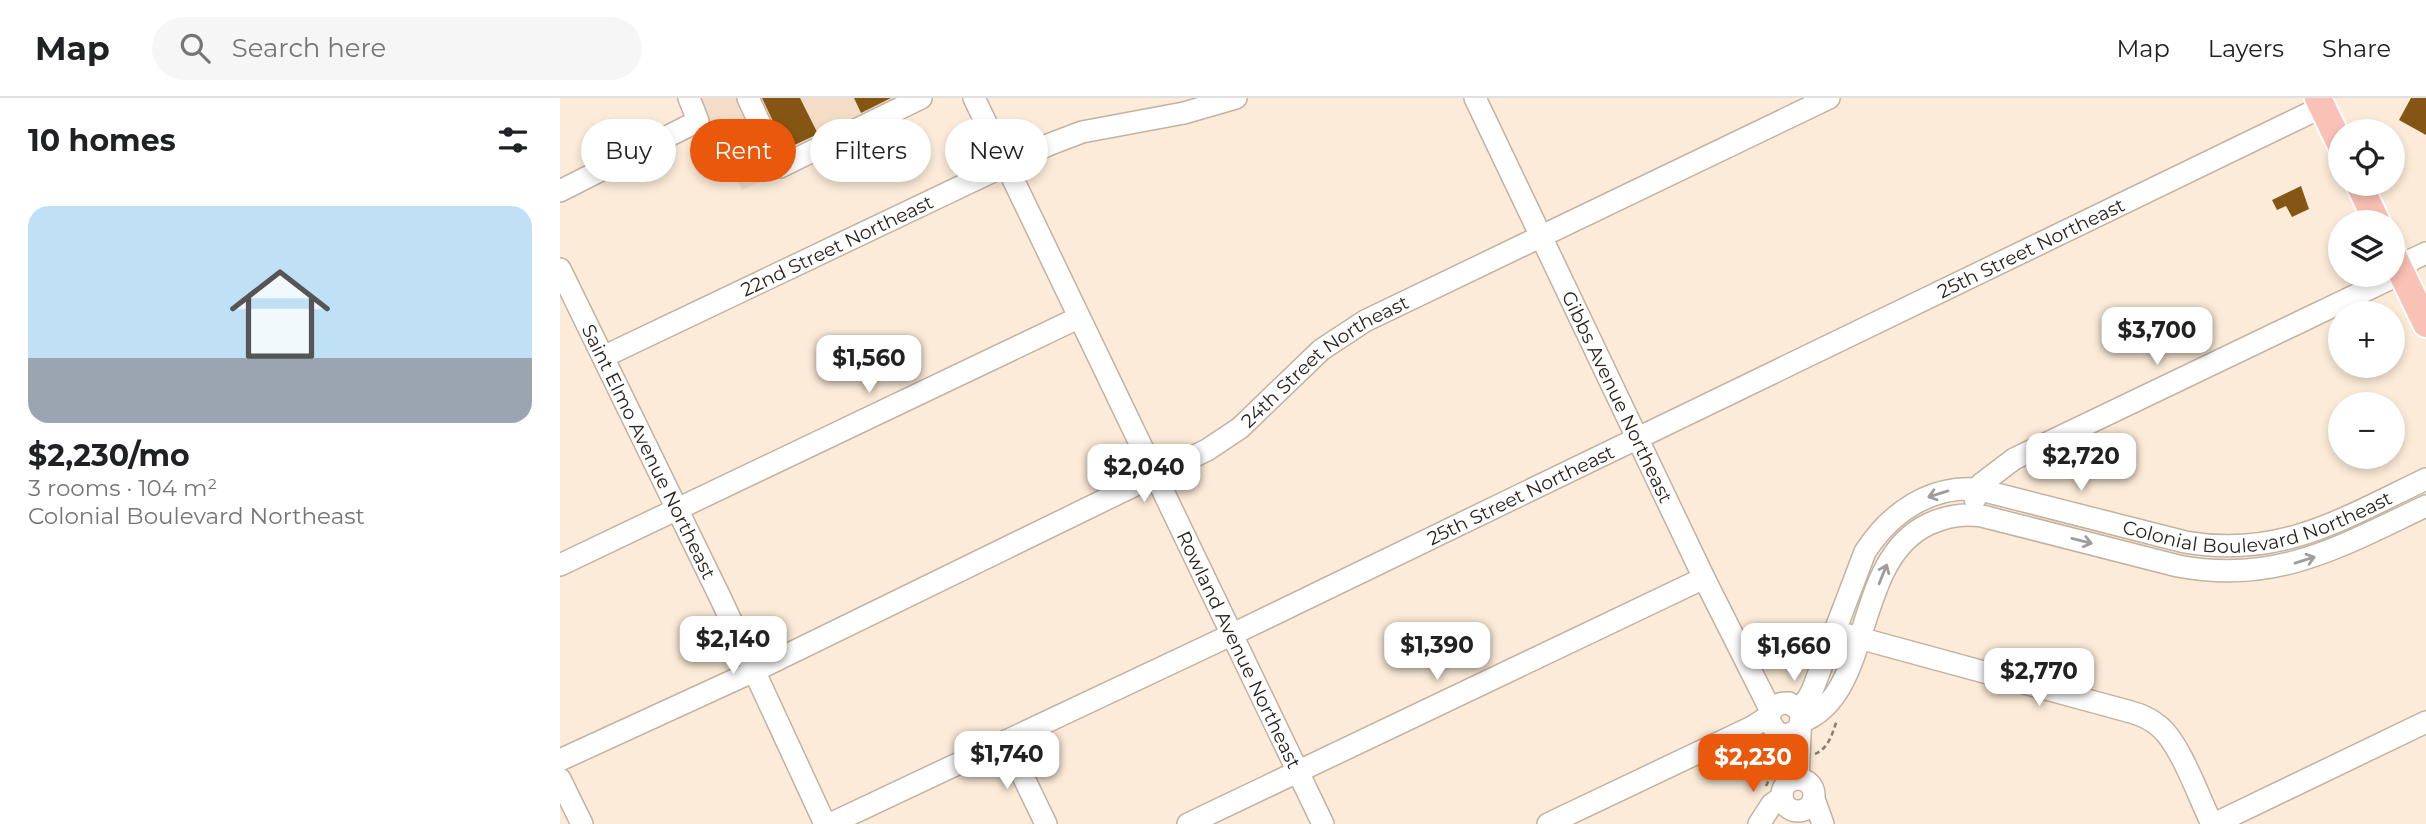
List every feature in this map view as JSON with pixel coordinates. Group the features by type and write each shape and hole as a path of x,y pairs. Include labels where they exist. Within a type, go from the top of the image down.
{"main road":[{"path":"2320,103 2328,119"},
{"path":"2405,280 2426,324"}],"street":[{"path":"560,191 698,121 689,98"},
{"path":"748,98 780,167 922,98"},
{"name":"Rowland Avenue Northeast","path":"974,98 984,119"},
{"name":"22nd Street Northeast","path":"1048,146 1082,132 1236,98"},
{"name":"Gibbs Avenue Northeast","path":"1475,98 1704,578 1779,717 1791,799 1823,823"},
{"name":"24th Street Northeast","path":"560,760 754,671 1207,450 1240,428 1297,371 1339,336 1365,321 1829,98"},
{"name":"25th Street Northeast","path":"827,824 1231,635 2320,103"},
{"name":"22nd Street Northeast","path":"603,357 968,182"},
{"name":"Rowland Avenue Northeast","path":"1014,182 1323,824"},
{"path":"2405,261 2426,253"},
{"name":"Saint Elmo Avenue Northeast","path":"560,270 827,824"},
{"path":"1971,514 1978,489 1990,476 2014,459 2350,287"},
{"path":"560,565 1078,318"},
{"name":"Colonial Boulevard Northeast","path":"1779,717 1810,696 1865,552 1887,524 1904,510 1936,494 1956,489 1978,489 2185,542 2241,546 2295,538 2332,524 2426,479"},
{"name":"Colonial Boulevard Northeast","path":"1779,717 1814,717 1833,699 1860,638 1883,573 1899,546 1929,524 1949,517 1971,514 2178,566 2238,571 2297,563 2334,549 2426,506"},
{"path":"2178,566 2185,542"},
{"path":"1188,824 1704,578"},
{"path":"1836,631 2131,712 2151,720 2166,732 2175,746 2213,824 2426,722"},
{"path":"1548,824 1779,717"},
{"path":"1006,741 1046,824"},
{"path":"560,779 582,824"},
{"path":"1759,824 1772,804 1791,799"}],"path":[{"path":"1778,756 1791,799"}],"shaded area":[{"path":"699,98 933,98 889,119 810,119 810,157 796,164 796,119 709,119"},
{"path":"738,182 759,182 742,190"}],"building":[{"path":"762,98 800,98 810,119 810,138 796,144 796,119 772,119"},
{"path":"854,98 891,98 861,113"},
{"path":"2411,98 2426,98 2426,135 2405,123 2405,119 2400,119"},
{"path":"2301,186 2309,209 2292,217 2286,206 2277,210 2272,200"}]}
